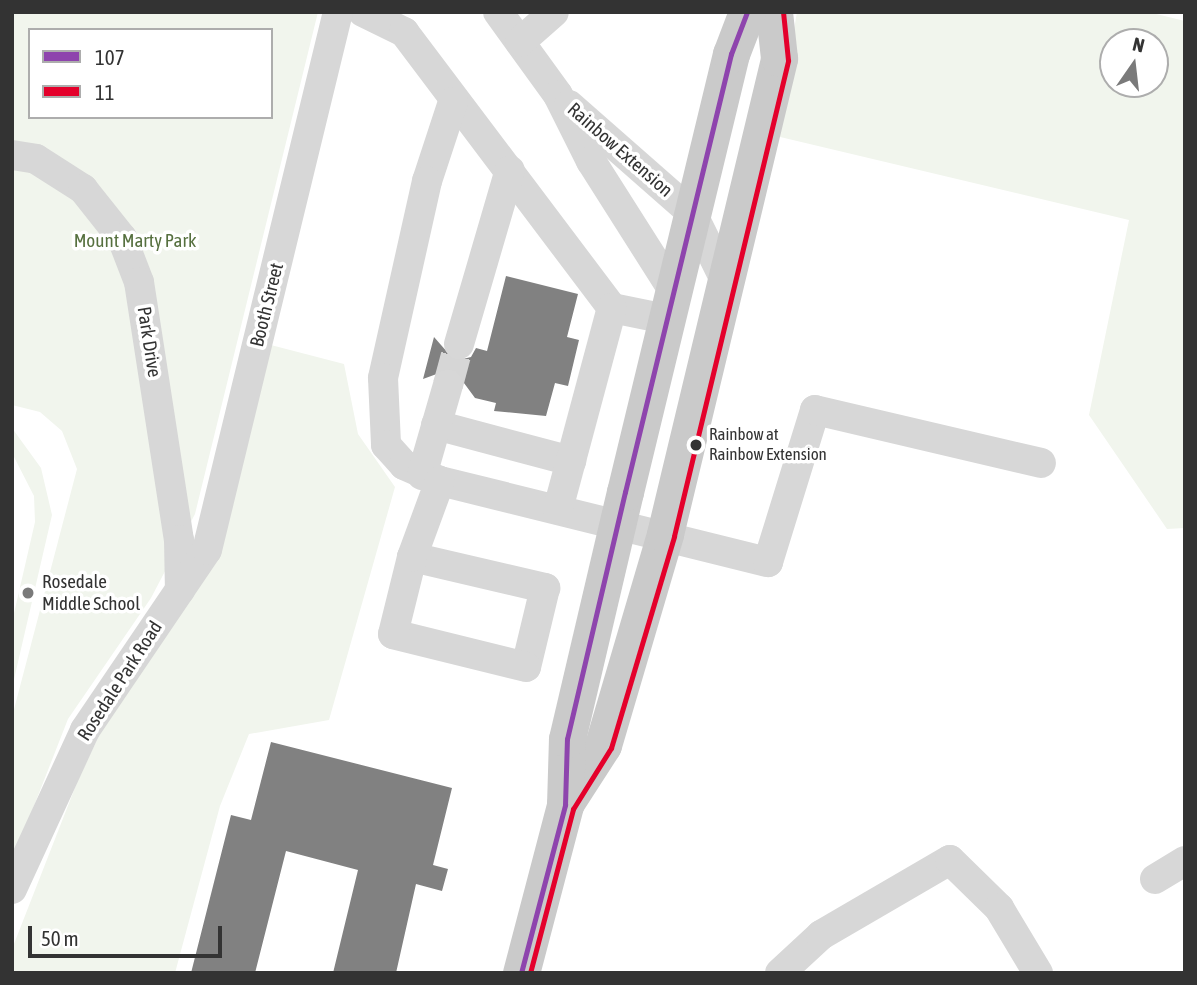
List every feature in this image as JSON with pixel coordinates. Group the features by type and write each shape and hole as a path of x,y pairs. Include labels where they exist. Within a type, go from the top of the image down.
{"main road":[{"path":"521,973 565,805 567,739 692,213 747,12"},
{"path":"565,805 603,745 665,534 723,276 779,58 774,12"}],"street":[{"name":"Booth Street","path":"180,590 207,550 338,12"},
{"path":"363,12 404,32 453,102 510,170 612,308"},
{"name":"Rainbow Extension","path":"498,12 558,95 670,304"},
{"path":"520,42 554,12"},
{"name":"Rainbow Extension","path":"558,95 692,213 723,276"},
{"path":"453,102 427,181 383,378 386,445 431,478 665,534 768,562 815,410 1041,463"},
{"name":"Park Drive","path":"12,155 36,159 83,188 122,238 139,282 179,540 180,590"},
{"path":"460,344 510,170"},
{"path":"612,308 670,304"},
{"path":"558,509 612,308"},
{"path":"412,557 545,588 526,667 393,634 431,478 436,425 448,385"},
{"path":"436,425 570,461"},
{"name":"Rosedale Park Road","path":"12,889 85,730 180,590"},
{"path":"780,973 821,935 950,860 999,908 1038,973"},
{"path":"1154,879 1185,861"}],"green space":[{"name":"Mount Marty Park","path":"12,12 318,12 195,514 151,598 68,719 12,862 12,717 77,469 62,431 40,412 12,405"},
{"path":"797,12 1148,12 1185,21 1185,528 1167,529 1089,415 1129,220 776,136"},
{"path":"267,344 344,364 358,434 395,487 329,720 249,734 220,806 175,973 12,973 12,949 78,780 106,721 196,589"},
{"path":"12,428 41,468 52,515 12,688 12,622 35,522 34,496 12,453"}],"building":[{"path":"506,276 578,294 567,337 579,340 568,386 555,383 546,416 494,411 496,403 475,398 453,368 423,379 434,337 455,361 471,357 476,348 487,351"},
{"path":"271,742 452,788 433,865 448,869 442,891 416,884 396,973 333,973 358,870 286,851 255,973 191,973 231,815 251,820"}],"tunnel":[{"path":"448,385 459,344"}],"transit line":[{"name":"107","path":"521,973 565,805 567,739 625,492 731,54 747,12"},
{"name":"11","path":"530,973 573,809 611,748 674,536 788,60 783,12"}],"place":[{"name":"Rainbow at Rainbow Extension","path":"696,445"},
{"name":"Rosedale Middle School","path":"28,593"}]}
